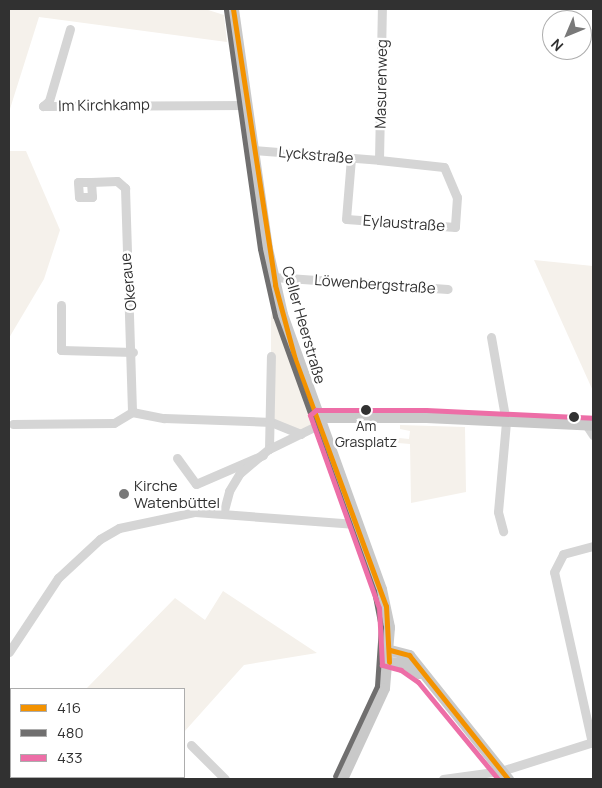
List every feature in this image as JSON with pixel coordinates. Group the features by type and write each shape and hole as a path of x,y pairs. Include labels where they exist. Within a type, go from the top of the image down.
{"main road":[{"name":"Celler Heerstraße","path":"233,9 273,277 318,421 386,606 389,656 378,704 342,779"},
{"path":"318,421 358,415 506,422 591,429"},
{"path":"389,656 404,663 423,677 505,775"}],"street":[{"name":"Masurenweg","path":"379,160 382,9"},
{"name":"Im Kirchkamp","path":"70,29 49,101 43,106 247,105"},
{"name":"Lyckstraße","path":"253,150 379,160"},
{"name":"Eylaustraße","path":"351,158 346,219 455,227 457,197 444,167 379,160"},
{"name":"Okeraue","path":"91,182 117,181 125,188 125,279 133,352 132,412"},
{"name":"Löwenbergstraße","path":"273,277 448,289"},
{"path":"61,305 61,350 133,352"},
{"path":"491,336 506,422 498,512 503,531"},
{"path":"223,514 234,482 267,452 271,422 271,356"},
{"path":"13,424 114,423 132,412 164,418 271,422 301,434"},
{"path":"177,458 196,484 267,452 301,434 318,421"},
{"path":"9,652 58,578 108,532 184,512 356,524"},
{"path":"443,779 505,775 593,743 554,572 563,554 593,546"},
{"path":"191,745 225,779"}],"shaded area":[{"path":"9,9 205,9 224,15 227,42 39,17 9,112"},
{"path":"9,151 26,151 60,230 44,279 9,338"},
{"path":"534,260 593,266 593,391"},
{"path":"276,292 320,424 301,434 271,422 271,318"},
{"path":"400,425 465,427 466,492 411,503 410,444 398,443 399,438 409,439 410,431 400,429"},
{"path":"223,591 317,653 244,665 185,731 185,688 87,688 175,598 205,620"},
{"path":"35,778 88,778 34,779"}],"transit line":[{"name":"416","path":"233,9 275,285 295,359 386,606 389,662"},
{"name":"480","path":"226,10 260,249 275,316 374,591 381,627 377,686 335,776"},
{"name":"433","path":"498,779 418,682 401,670 382,665 379,608 310,415 316,410 426,410 593,418"},
{"name":"416","path":"390,650 409,655 508,779"}],"place":[{"name":"Am Grasplatz","path":"366,410"},
{"name":"Kirche Watenbüttel","path":"124,494"}]}
